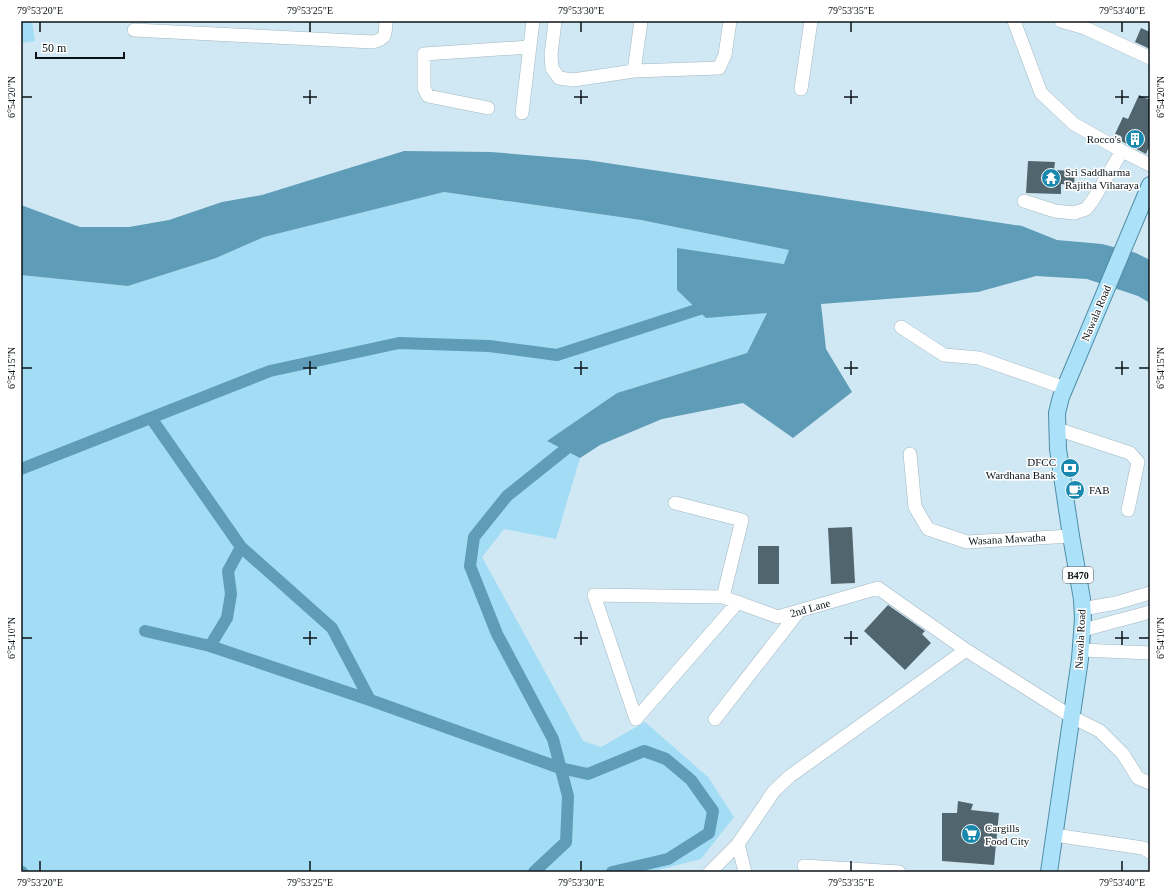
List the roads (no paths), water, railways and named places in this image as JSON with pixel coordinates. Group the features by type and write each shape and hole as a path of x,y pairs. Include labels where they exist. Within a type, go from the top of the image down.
{"main road":[{"name":"Nawala Road","path":"1048,872 1072,717 1083,630 1082,609 1058,449 1057,413 1065,388 1132,231 1150,184"}],"street":[{"path":"134,30 373,42 382,39 384,36 386,21"},
{"path":"522,113 533,21"},
{"path":"555,21 552,68 559,78 574,80 634,71 718,68 725,55 730,21"},
{"path":"634,71 641,21"},
{"path":"801,89 811,21"},
{"path":"1014,21 1041,93 1074,124 1150,165"},
{"path":"1061,21 1087,24 1150,58"},
{"path":"488,108 428,96 424,88 424,54 530,47"},
{"path":"1024,202 1055,211 1074,213 1086,209 1093,200 1122,151"},
{"path":"901,327 944,355 979,358 1065,388"},
{"path":"1057,429 1130,453 1138,462 1128,510"},
{"name":"Wasana Mawatha","path":"910,454 915,507 928,529 967,542 1070,536"},
{"path":"675,503 742,520 723,597"},
{"name":"2nd Lane","path":"738,602 636,719 594,595 723,597 738,602 778,617 878,588 966,650 1072,717 1100,731 1123,754 1138,778 1150,783"},
{"path":"1082,609 1116,603 1150,593"},
{"path":"715,719 799,611"},
{"path":"1083,630 1150,612"},
{"path":"710,872 738,844 774,791 790,776 966,650"},
{"path":"1081,650 1150,652"},
{"path":"1054,835 1143,848 1150,852"},
{"path":"738,844 745,872"},
{"path":"804,866 899,872"}],"waterway":[{"path":"21,469 270,371 399,343 489,346 557,355 712,305"},
{"path":"151,418 241,547 332,628 370,700 560,768 588,774 644,751 666,759 691,780 713,811 709,833 668,859 612,872"},
{"path":"534,872 566,842 568,796 553,739 497,634 470,566 474,537 507,496 577,440"},
{"path":"210,646 227,618 231,594 228,571 241,547"},
{"path":"145,631 210,646 370,700"}],"place":[{"name":"Rocco's","path":"1135,139"},
{"name":"Sri Saddharma Rajitha Viharaya","path":"1051,178"},
{"name":"DFCC Wardhana Bank","path":"1070,468"},
{"name":"FAB","path":"1075,490"},
{"name":"Cargills Food City","path":"971,834"}]}
